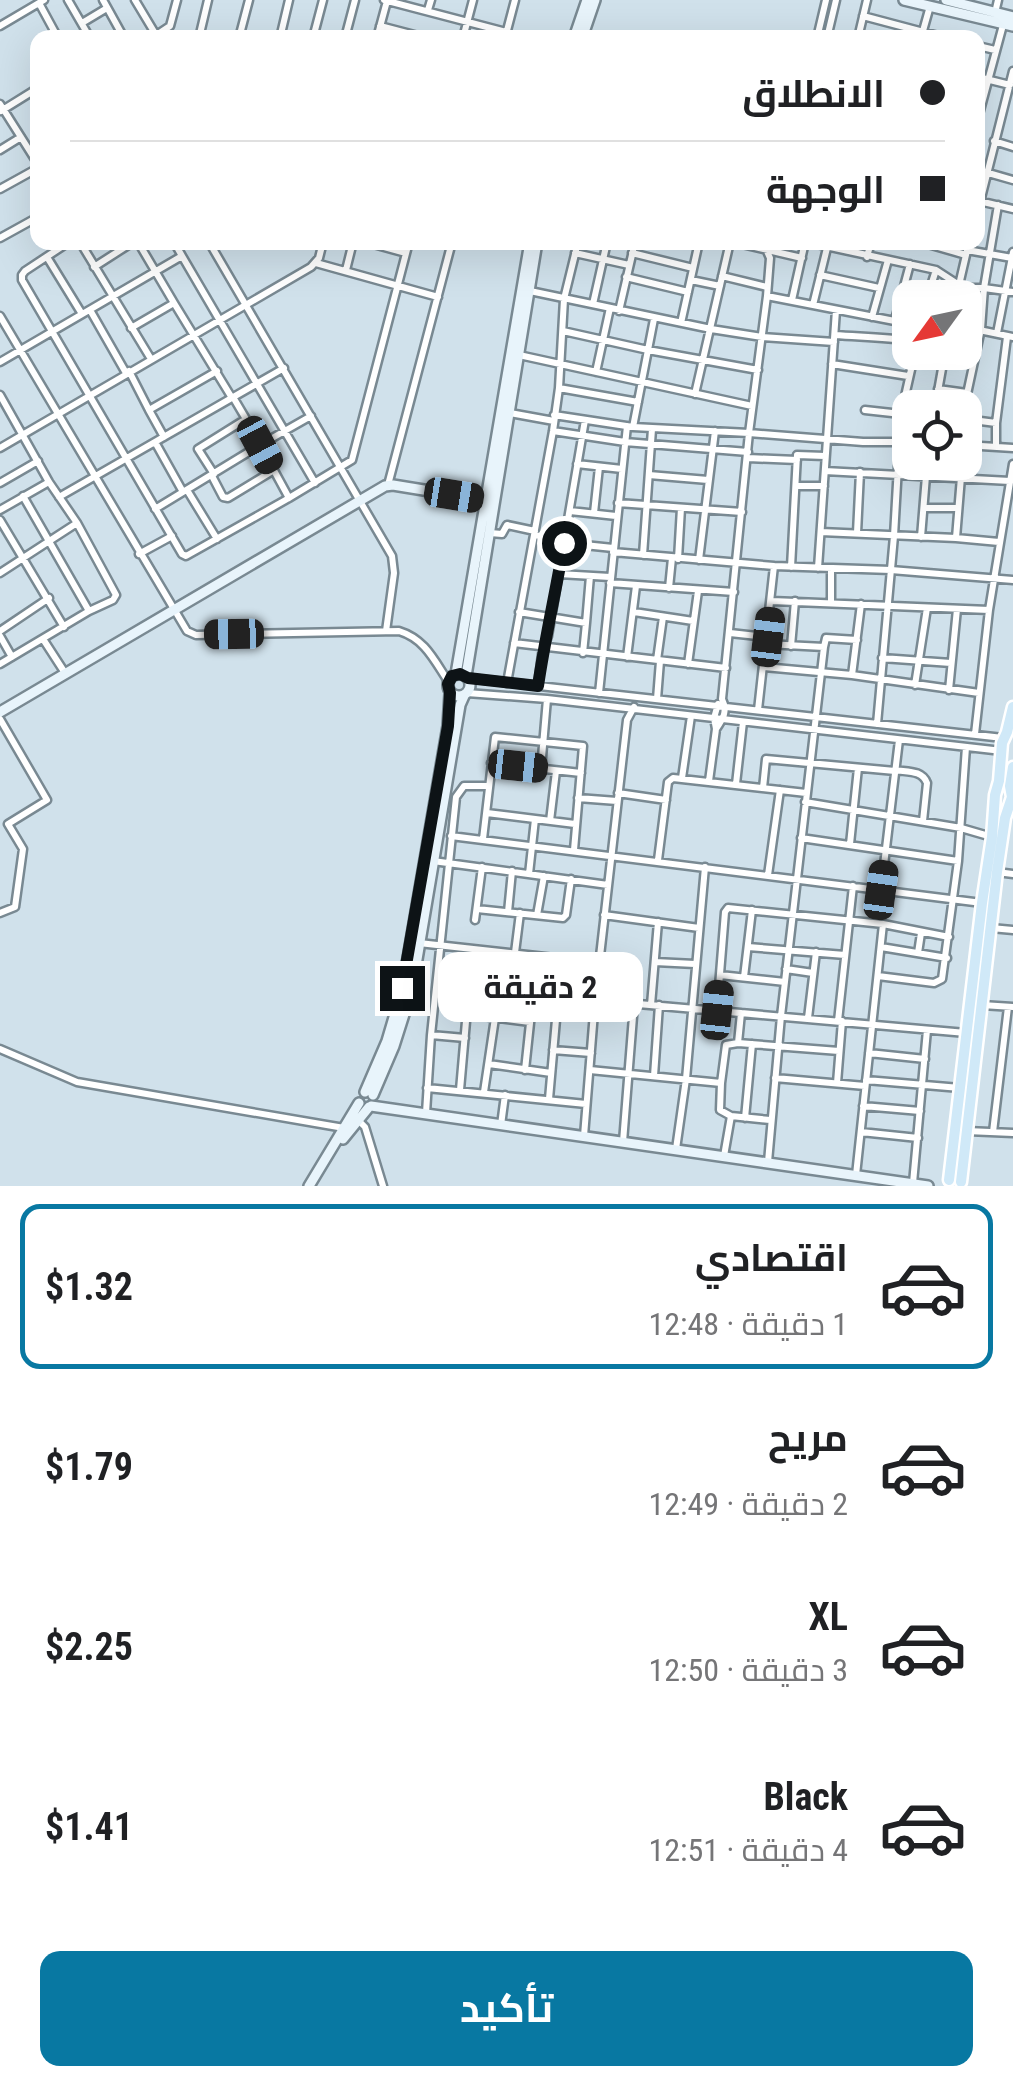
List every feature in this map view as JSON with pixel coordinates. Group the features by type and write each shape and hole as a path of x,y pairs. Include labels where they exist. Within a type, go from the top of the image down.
{"main road":[{"path":"577,30 587,0"},
{"path":"585,30 596,0"},
{"path":"904,0 1008,26"},
{"path":"946,0 1013,18"},
{"path":"459,677 485,500 532,250"},
{"path":"314,1182 345,1128 369,1100 402,988 448,726 448,687 459,677 490,534 530,291 533,250"},
{"path":"0,712 388,485 485,500"},
{"path":"334,1148 359,1122 394,1046 408,1004 460,702 470,688 459,677"},
{"path":"450,693 459,697 466,694"},
{"path":"953,1183 966,1033 995,798 1013,707"},
{"path":"953,1183 967,1130 997,872 1005,818 1012,799 1013,767"},
{"path":"995,798 1000,804 1012,799"},
{"path":"369,1100 414,1112 501,1125 921,1184 953,1183"}],"street":[{"path":"68,0 86,30"},
{"path":"103,0 119,30"},
{"path":"135,0 151,30"},
{"path":"164,30 170,26 177,0"},
{"path":"201,30 208,0"},
{"path":"241,30 249,0"},
{"path":"282,30 289,0"},
{"path":"316,30 323,0"},
{"path":"347,30 355,0"},
{"path":"379,30 386,0 493,30"},
{"path":"428,10 431,0"},
{"path":"465,30 473,0"},
{"path":"507,30 515,0"},
{"path":"819,30 826,0"},
{"path":"829,30 836,0"},
{"path":"860,30 867,0"},
{"path":"996,13 998,0"},
{"path":"0,26 42,2 54,30"},
{"path":"923,30 930,6"},
{"path":"82,23 107,8"},
{"path":"863,16 909,30"},
{"path":"380,26 391,30"},
{"path":"985,91 995,50 1008,26"},
{"path":"985,48 995,50"},
{"path":"985,180 1013,71"},
{"path":"985,79 1011,85"},
{"path":"30,92 1,108 30,152"},
{"path":"0,150 21,137"},
{"path":"994,142 1013,147"},
{"path":"0,189 30,171"},
{"path":"987,173 1013,180"},
{"path":"985,204 1013,208"},
{"path":"982,316 998,205"},
{"path":"0,238 30,221"},
{"path":"57,250 22,277 186,556 350,462 407,250"},
{"path":"85,250 151,359"},
{"path":"94,266 122,250"},
{"path":"141,250 246,419 289,498"},
{"path":"179,250 315,482"},
{"path":"214,250 393,560 386,631"},
{"path":"0,448 316,263 320,250"},
{"path":"346,270 351,250"},
{"path":"395,250 406,253"},
{"path":"388,485 450,250"},
{"path":"507,682 554,422 564,299 576,250"},
{"path":"593,304 605,250"},
{"path":"619,310 633,250"},
{"path":"681,324 697,250"},
{"path":"695,394 730,250"},
{"path":"792,300 804,250"},
{"path":"812,305 826,250"},
{"path":"836,250 936,270 952,280"},
{"path":"867,257 869,250"},
{"path":"960,280 967,250"},
{"path":"971,250 1013,256 998,333"},
{"path":"709,782 726,668 753,406 774,251 802,258"},
{"path":"575,253 629,265"},
{"path":"632,253 693,268"},
{"path":"0,362 182,256"},
{"path":"47,257 128,372 164,437"},
{"path":"872,317 888,260"},
{"path":"316,263 438,297"},
{"path":"906,280 910,264"},
{"path":"933,280 936,270"},
{"path":"820,275 879,288"},
{"path":"722,276 792,300 892,320"},
{"path":"626,277 688,292"},
{"path":"691,280 720,286"},
{"path":"984,288 1009,291"},
{"path":"530,291 762,338 892,338"},
{"path":"131,328 174,304"},
{"path":"596,372 610,308"},
{"path":"818,568 836,310"},
{"path":"0,316 184,629 196,635 404,632 424,644 434,659 459,677 1009,738"},
{"path":"599,693 625,442 638,402 654,319"},
{"path":"982,330 1010,337 996,422 996,446"},
{"path":"562,331 758,370"},
{"path":"519,355 753,406"},
{"path":"832,364 908,376"},
{"path":"59,497 284,368"},
{"path":"905,390 911,370"},
{"path":"942,370 938,388 950,390"},
{"path":"149,410 217,371"},
{"path":"559,388 638,402"},
{"path":"0,395 116,596 0,664"},
{"path":"865,410 892,413"},
{"path":"510,413 554,422 582,435 797,460"},
{"path":"156,509 312,416"},
{"path":"246,419 198,449 223,497 228,498 274,470"},
{"path":"554,422 585,420 630,427 892,442"},
{"path":"538,686 585,420"},
{"path":"982,421 996,422"},
{"path":"643,555 652,428"},
{"path":"699,560 715,432"},
{"path":"156,442 217,539"},
{"path":"982,445 1013,448"},
{"path":"791,566 797,455 825,456"},
{"path":"0,483 38,461"},
{"path":"577,464 622,469"},
{"path":"975,734 989,610 1013,464"},
{"path":"594,513 598,467"},
{"path":"825,470 892,474"},
{"path":"857,533 860,472"},
{"path":"650,475 708,480"},
{"path":"982,479 1010,481"},
{"path":"876,724 898,480"},
{"path":"921,536 926,480"},
{"path":"956,538 961,480"},
{"path":"0,510 49,482"},
{"path":"796,486 824,486"},
{"path":"23,496 90,611"},
{"path":"618,504 742,512"},
{"path":"669,588 682,508"},
{"path":"924,508 957,508"},
{"path":"570,511 616,516"},
{"path":"0,520 64,627"},
{"path":"0,573 77,523"},
{"path":"490,534 502,534 507,525 565,541 643,555 1013,580"},
{"path":"821,532 999,542"},
{"path":"0,542 10,536"},
{"path":"139,554 172,536"},
{"path":"758,710 774,566"},
{"path":"830,568 830,603"},
{"path":"559,574 636,586 734,592"},
{"path":"582,653 590,576"},
{"path":"628,657 636,586"},
{"path":"688,664 698,590"},
{"path":"12,657 0,634 49,598"},
{"path":"772,601 989,610"},
{"path":"791,646 795,602"},
{"path":"852,674 861,604"},
{"path":"915,685 928,608"},
{"path":"948,690 957,610"},
{"path":"519,612 586,622"},
{"path":"634,612 694,621"},
{"path":"657,699 663,617"},
{"path":"730,633 791,646 824,647"},
{"path":"768,1162 780,1016 824,647 826,638 856,640"},
{"path":"43,639 66,673"},
{"path":"514,643 726,668"},
{"path":"882,658 951,663"},
{"path":"764,667 852,674 979,693"},
{"path":"466,694 547,699 1002,752"},
{"path":"584,1136 626,720 621,708 622,695"},
{"path":"626,720 636,697"},
{"path":"541,769 547,699"},
{"path":"682,778 691,716"},
{"path":"0,720 48,800 8,824 23,850 14,907 0,913"},
{"path":"736,784 743,722"},
{"path":"483,839 494,739 497,736 542,740 583,746 574,850"},
{"path":"881,890 900,740"},
{"path":"878,976 939,982 942,979 958,862 966,747"},
{"path":"763,788 766,759 922,774 927,783 922,821"},
{"path":"492,763 581,773"},
{"path":"850,844 858,768"},
{"path":"550,820 556,771"},
{"path":"658,860 673,778 780,790 992,837"},
{"path":"426,1114 430,1035 458,792 464,786 489,786"},
{"path":"768,875 780,790"},
{"path":"578,798 666,800"},
{"path":"487,812 575,824"},
{"path":"529,874 535,819"},
{"path":"452,836 982,903"},
{"path":"801,838 958,862"},
{"path":"433,861 608,884"},
{"path":"475,920 482,867"},
{"path":"676,1149 705,867"},
{"path":"508,912 512,871"},
{"path":"997,872 1013,874"},
{"path":"537,916 544,876"},
{"path":"478,909 561,918 571,880"},
{"path":"837,1082 853,886"},
{"path":"717,1010 725,912 730,908 883,924 949,936"},
{"path":"744,978 752,910"},
{"path":"510,992 520,914"},
{"path":"604,915 699,928"},
{"path":"654,1076 658,922"},
{"path":"856,1175 883,924"},
{"path":"990,928 1013,930"},
{"path":"918,953 921,933"},
{"path":"419,943 599,963"},
{"path":"748,947 845,955"},
{"path":"881,947 947,958"},
{"path":"808,1018 816,952"},
{"path":"655,962 695,964"},
{"path":"786,969 814,973"},
{"path":"720,975 785,982"},
{"path":"436,986 966,1033"},
{"path":"460,1090 469,987"},
{"path":"524,1070 533,994"},
{"path":"549,1099 558,997"},
{"path":"623,1142 634,1003"},
{"path":"982,1005 1010,1007 992,1132"},
{"path":"738,1043 741,1013"},
{"path":"467,1014 530,1022"},
{"path":"484,1092 495,1018"},
{"path":"921,1184 918,1138 927,1029"},
{"path":"430,1035 465,1038"},
{"path":"770,1120 731,1116 720,1110 726,1046 738,1043 840,1051"},
{"path":"744,1118 752,1044"},
{"path":"0,1050 77,1082 345,1128"},
{"path":"552,1050 591,1053"},
{"path":"869,1054 924,1059"},
{"path":"489,1064 551,1073"},
{"path":"590,1070 721,1083"},
{"path":"775,1078 960,1088"},
{"path":"427,1088 586,1104"},
{"path":"501,1125 505,1095"},
{"path":"864,1106 920,1111"},
{"path":"724,1156 731,1116"},
{"path":"359,1122 383,1186"},
{"path":"967,1130 1013,1133"},
{"path":"861,1132 918,1138"}],"route":[{"path":"402,988 448,726 448,680 463,674 468,678 538,686 564,543"}]}
